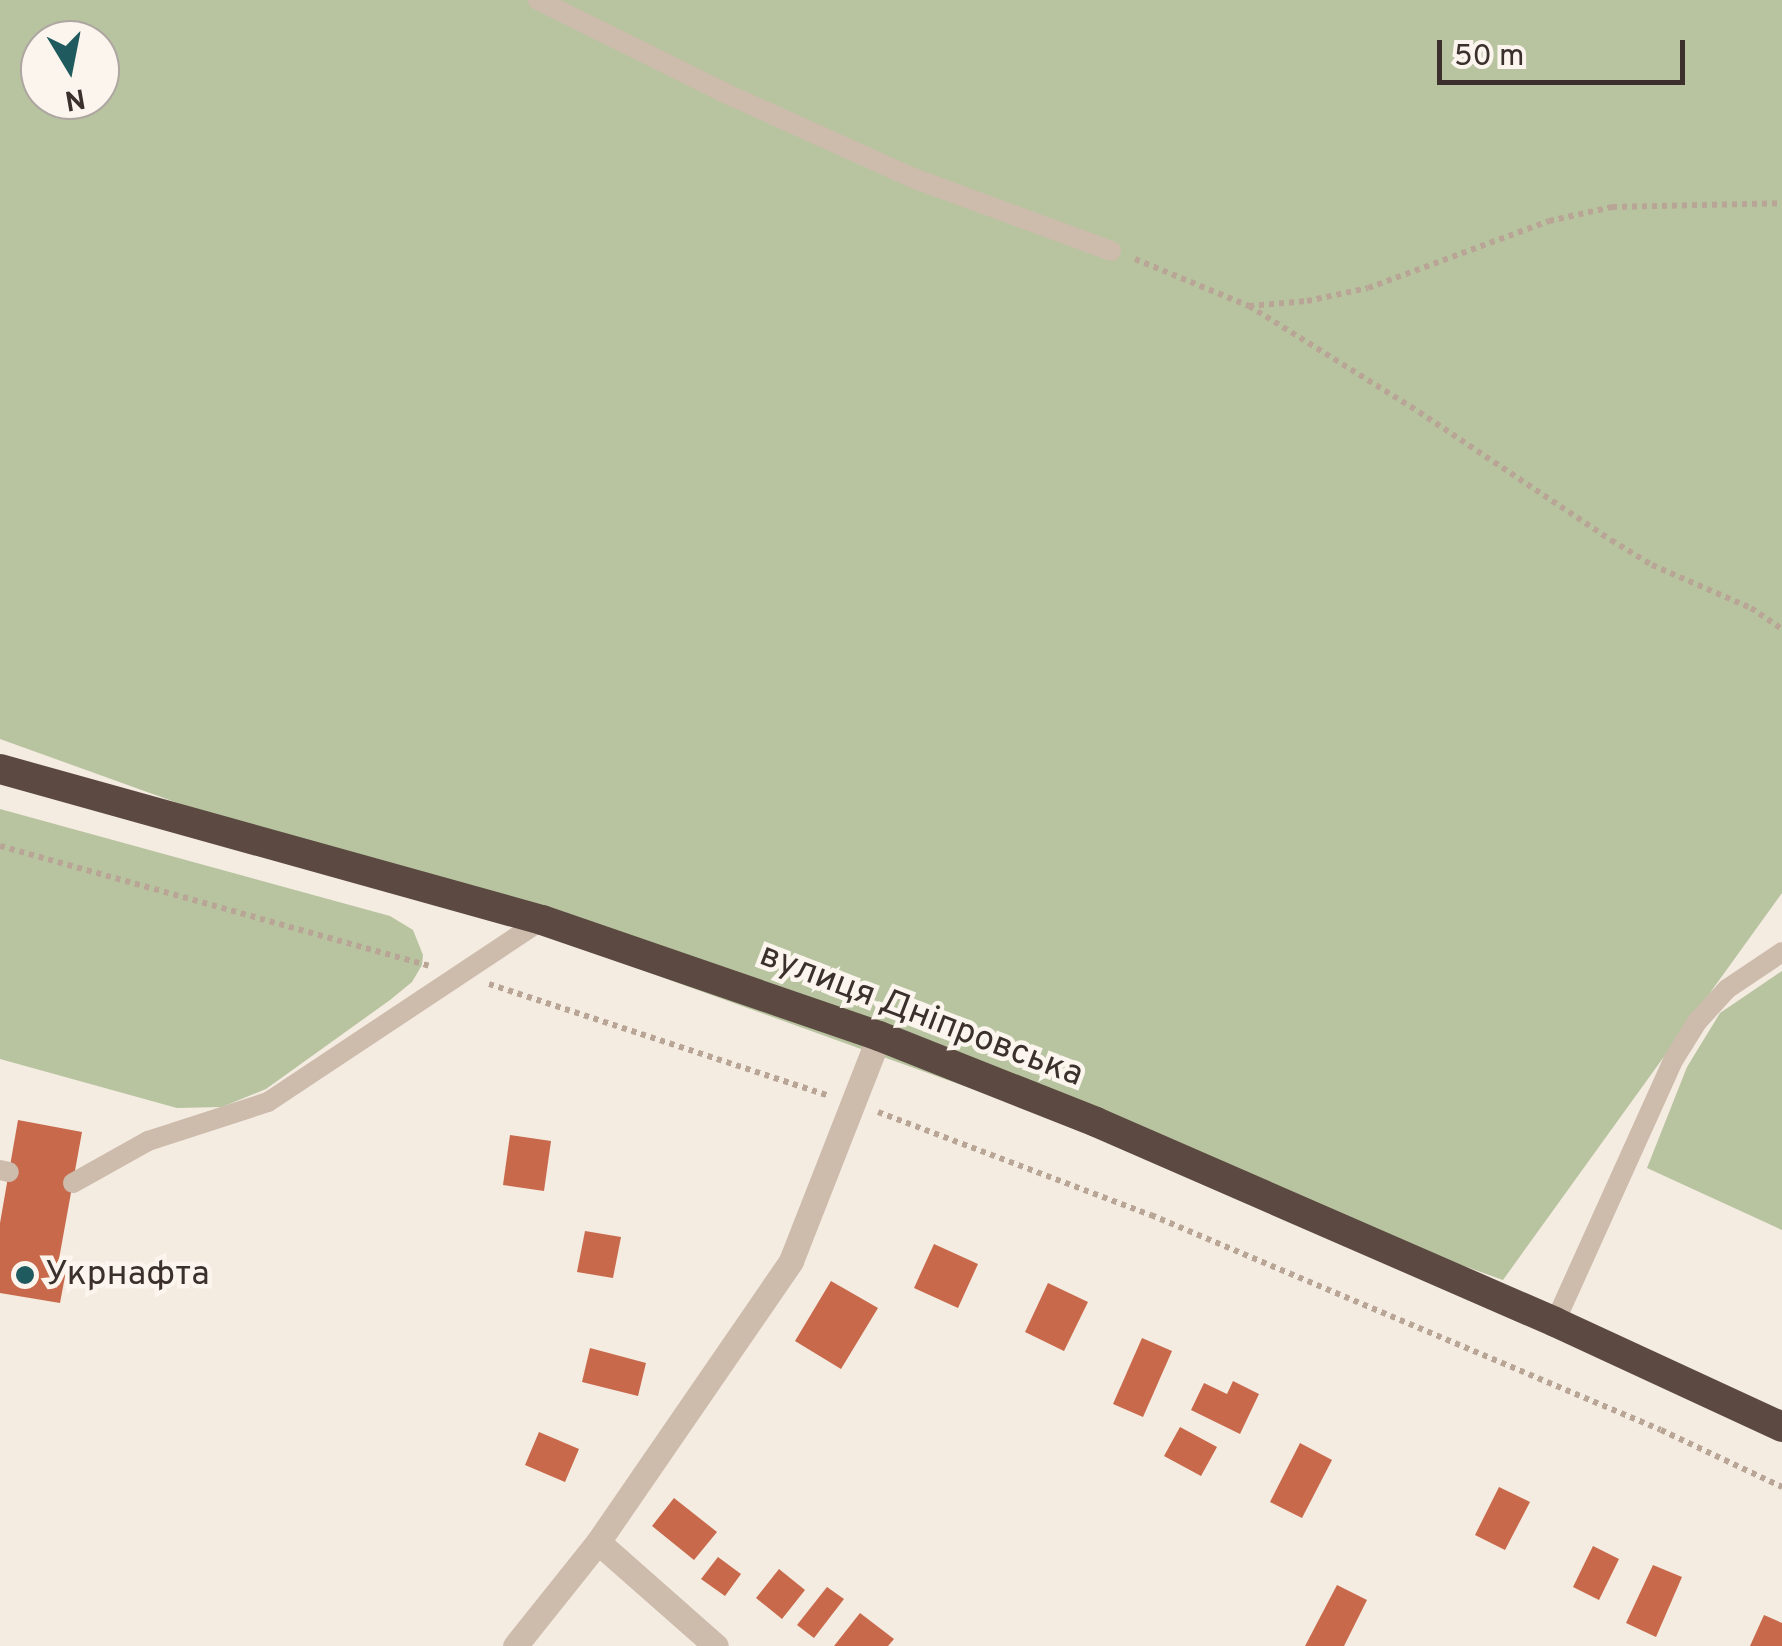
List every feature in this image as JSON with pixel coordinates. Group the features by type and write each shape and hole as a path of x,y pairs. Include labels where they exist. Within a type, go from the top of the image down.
{"highway":[{"name":"вулиця Дніпровська","path":"0,768 542,920 879,1036 1096,1122 1555,1322 1782,1427"}],"street":[{"path":"515,1646 598,1542 791,1262 879,1036"},
{"path":"598,1542 716,1646"}],"lane":[{"path":"538,0 725,92 914,178 1111,252"},
{"path":"73,1183 148,1141 268,1102 542,920"},
{"path":"1555,1322 1681,1047 1727,989 1782,952"}],"path":[{"path":"1248,306 1307,301 1368,288 1548,221 1612,207 1782,203"},
{"path":"1111,252 1156,265 1248,306 1420,412 1611,540 1652,564 1750,608 1782,630"},
{"path":"0,846 460,974 852,1104 1151,1216 1661,1430 1782,1487"}],"green space":[{"path":"0,0 1782,0 1782,893 1503,1280 0,739"},
{"path":"0,809 390,916 413,930 423,955 422,965 412,982 390,1000 266,1089 222,1107 177,1108 0,1059"},
{"path":"1782,971 1782,1230 1647,1168 1687,1067 1720,1013"}],"building":[{"path":"18,1120 82,1132 57,1270 66,1271 60,1303 0,1293 0,1223"},
{"path":"510,1135 551,1141 544,1191 503,1185"},
{"path":"585,1231 621,1237 613,1278 577,1272"},
{"path":"934,1244 978,1264 958,1308 914,1288"},
{"path":"831,1281 878,1308 841,1369 795,1341"},
{"path":"1048,1283 1088,1302 1064,1351 1025,1332"},
{"path":"1142,1338 1172,1351 1143,1417 1113,1404"},
{"path":"590,1348 646,1363 638,1396 582,1382"},
{"path":"1233,1381 1259,1394 1240,1434 1191,1410 1204,1383 1227,1394"},
{"path":"1180,1427 1217,1447 1201,1476 1164,1456"},
{"path":"539,1432 579,1449 565,1482 525,1465"},
{"path":"1300,1443 1332,1460 1302,1518 1270,1502"},
{"path":"1499,1487 1530,1502 1505,1550 1475,1535"},
{"path":"674,1498 717,1532 694,1560 652,1526"},
{"path":"1593,1546 1619,1559 1599,1600 1573,1587"},
{"path":"718,1557 741,1574 725,1596 701,1579"},
{"path":"1653,1565 1682,1577 1656,1637 1626,1623"},
{"path":"779,1569 805,1590 782,1619 756,1598"},
{"path":"1337,1585 1367,1600 1344,1646 1305,1646"},
{"path":"827,1587 844,1599 814,1638 797,1625"},
{"path":"860,1613 894,1639 888,1646 834,1646"},
{"path":"1764,1615 1782,1623 1782,1646 1750,1646"}],"place":[{"name":"Укрнафта","path":"25,1275"}]}
